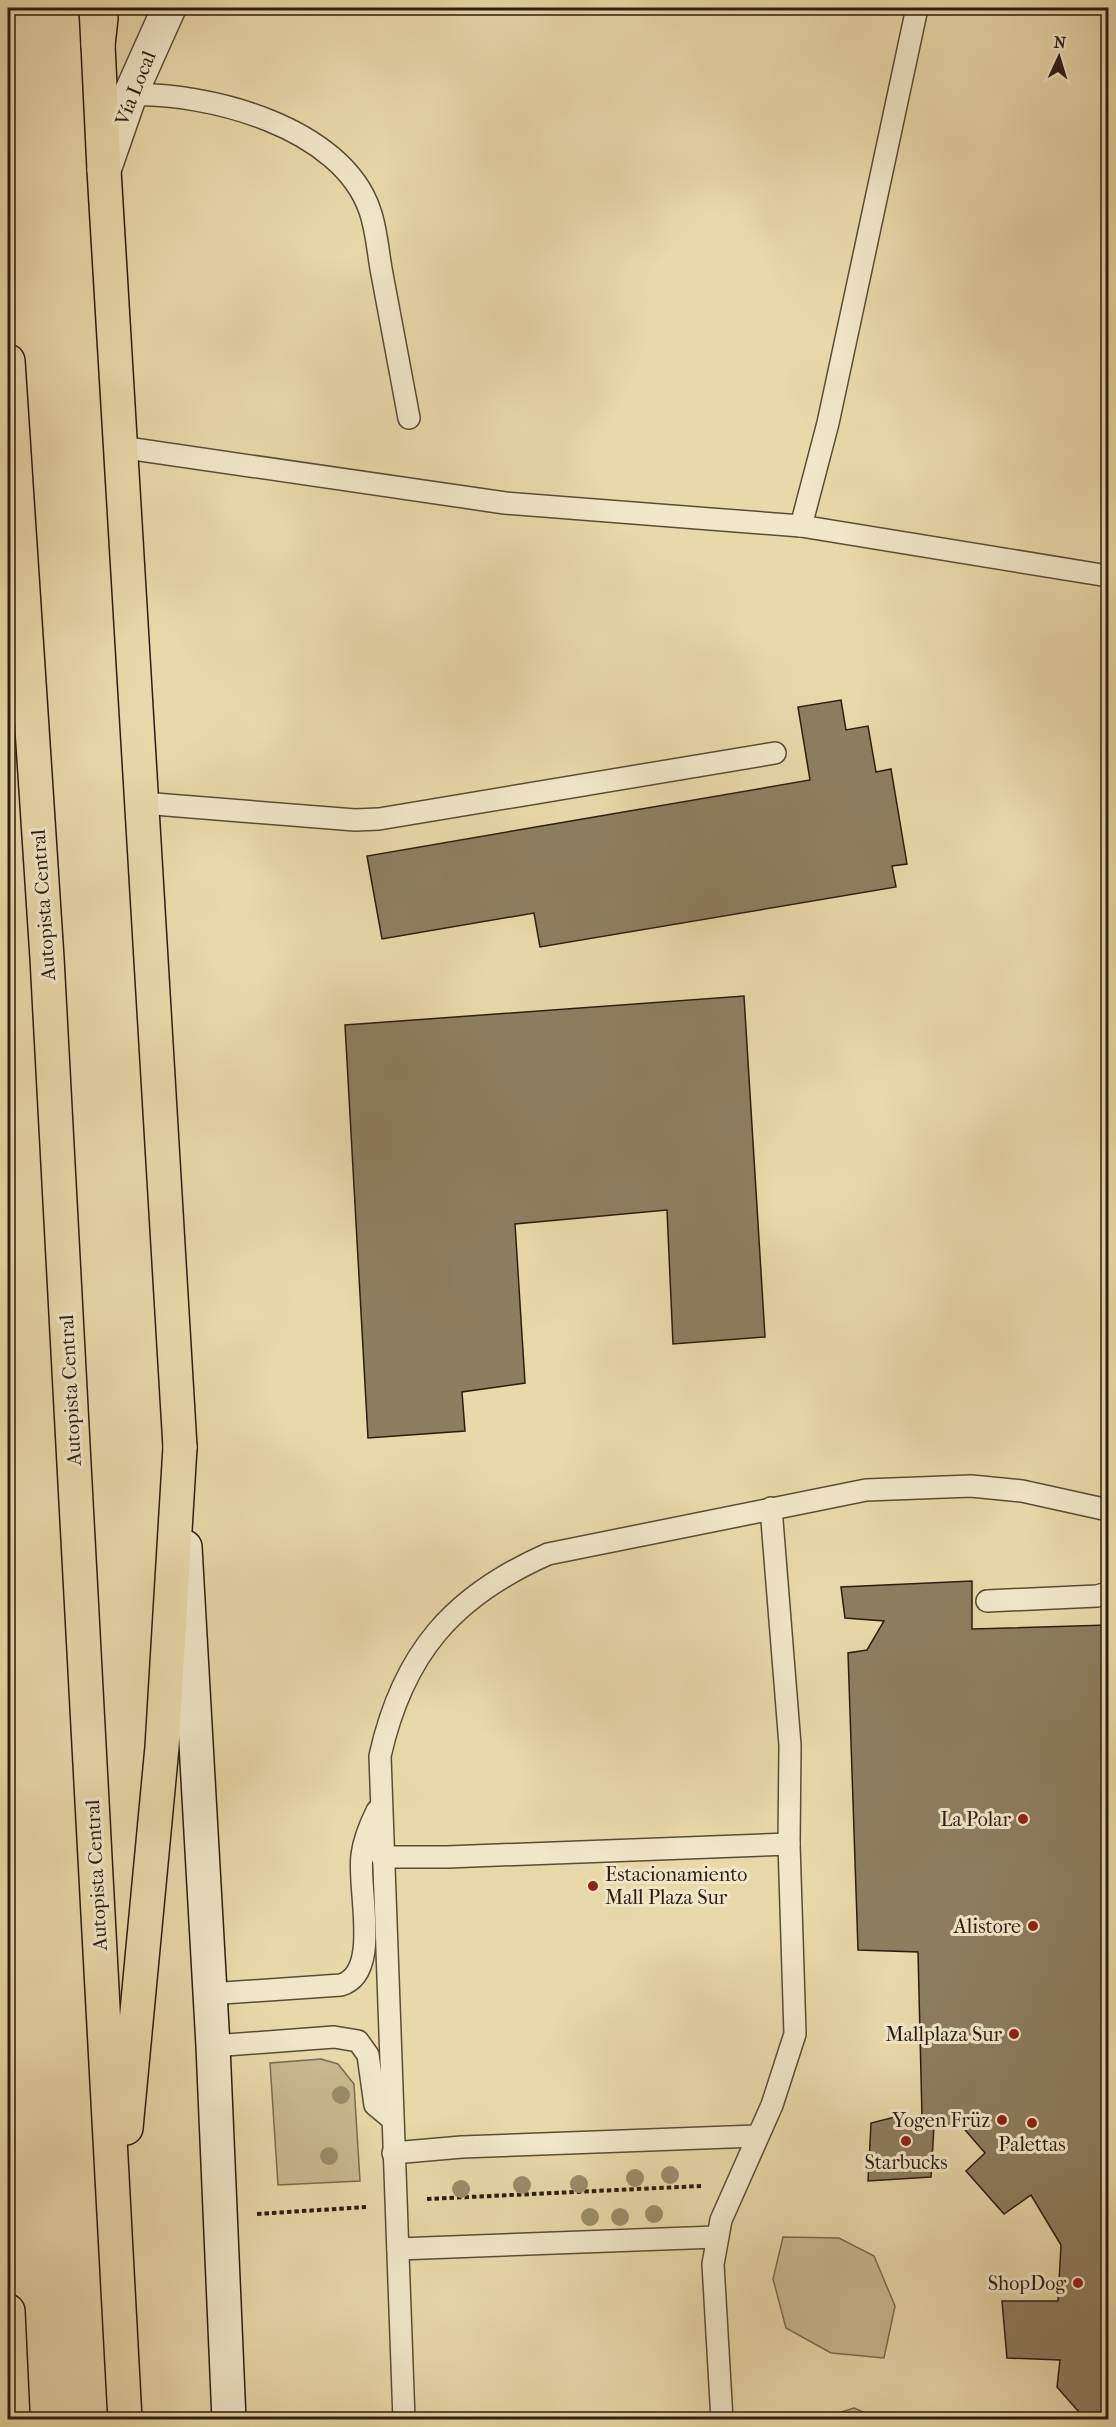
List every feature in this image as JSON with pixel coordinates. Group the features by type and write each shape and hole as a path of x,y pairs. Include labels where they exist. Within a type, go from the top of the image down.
{"main road":[{"path":"96,8 180,1447 213,2046 229,2420"},
{"path":"98,45 103,8"},
{"name":"Vía Local","path":"104,170 130,95 169,8"},
{"name":"Autopista Central","path":"8,361 47,958 125,2420"},
{"path":"116,2255 136,2006 162,1747 180,1447"},
{"path":"8,2311 13,2420"}],"lane":[{"path":"801,526 828,423 917,8"},
{"path":"130,95 163,95 255,114 301,133 353,178 370,211 409,418"},
{"path":"120,447 505,503 801,526 1108,576"},
{"path":"142,803 355,820 379,819 775,753"},
{"path":"404,2420 380,1756 393,1705 408,1674 426,1646 444,1623 480,1590 512,1570 548,1554 771,1508 866,1490 918,1486 971,1486 1022,1491 1108,1510"},
{"path":"722,2420 712,2264 716,2237 756,2136 772,2105 795,2034 789,1844 790,1745 771,1508"},
{"path":"987,1601 1108,1593"},
{"path":"209,1994 341,1985 354,1978 360,1970 365,1948 361,1857 371,1824 380,1805"},
{"path":"382,1857 447,1857 789,1844"},
{"path":"213,2046 334,2037 358,2041 368,2055 375,2105 392,2119"},
{"path":"393,2153 462,2147 756,2136"},
{"path":"398,2249 716,2237"}],"path":[{"path":"220,2217 395,2205 422,2199 704,2186"}],"shaded area":[{"path":"321,2059 338,2064 354,2084 360,2181 278,2185 270,2063"},
{"path":"783,2237 839,2238 874,2256 895,2306 884,2358 831,2353 786,2328 773,2279"},
{"path":"854,2408 879,2419 819,2419"}],"building":[{"path":"841,700 846,730 868,726 876,772 891,769 907,864 892,866 896,887 540,947 534,913 382,939 367,856 810,780 798,707"},
{"path":"744,996 765,1337 673,1344 667,1210 515,1224 525,1383 462,1392 465,1431 368,1438 345,1025"},
{"name":"Mallplaza Sur","path":"972,1581 972,1629 1108,1625 1108,2420 1086,2420 1057,2387 1060,2360 1007,2358 1002,2301 1058,2301 1061,2245 1031,2195 1004,2214 966,2171 985,2153 960,2124 934,2126 931,2177 868,2181 871,2123 895,2117 922,2117 918,1952 858,1950 848,1653 867,1650 884,1621 845,1618 841,1587"}],"place":[{"name":"La Polar","path":"1023,1819"},
{"name":"Estacionamiento Mall Plaza Sur","path":"593,1886"},
{"name":"Alistore","path":"1033,1926"},
{"name":"Mallplaza Sur","path":"1014,2034"},
{"name":"Yogen Früz","path":"1002,2120"},
{"name":"Palettas","path":"1032,2123"},
{"name":"Starbucks","path":"906,2141"},
{"name":"ShopDog","path":"1078,2283"}]}
